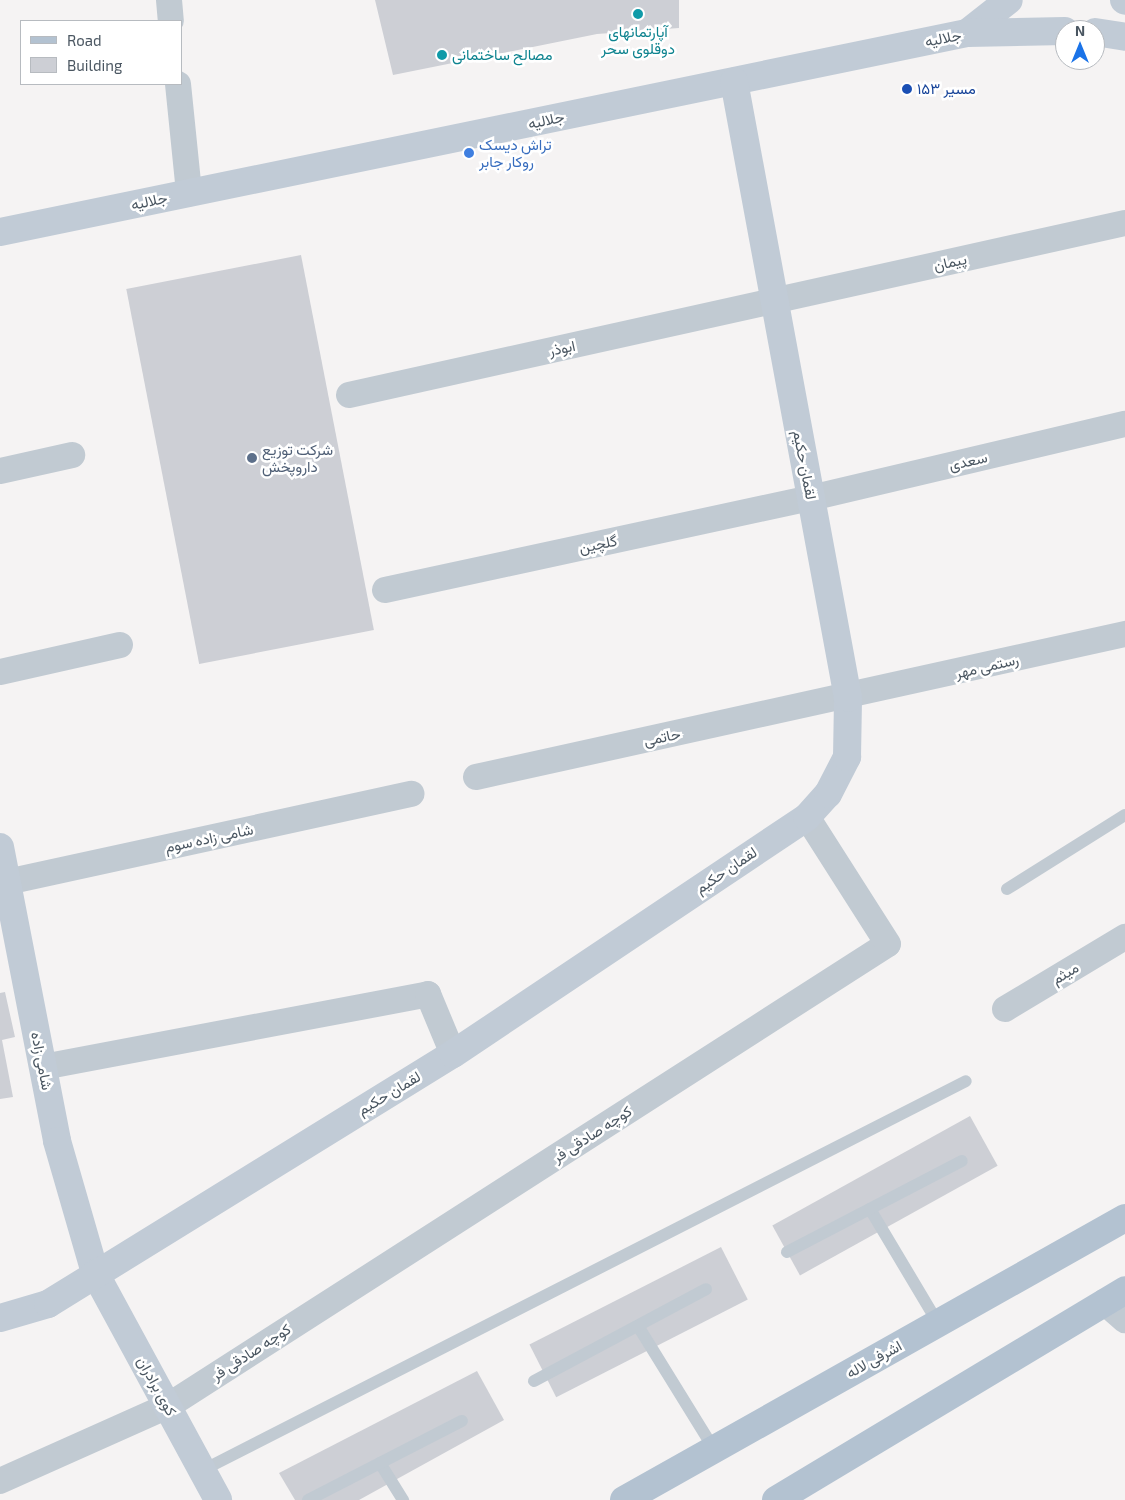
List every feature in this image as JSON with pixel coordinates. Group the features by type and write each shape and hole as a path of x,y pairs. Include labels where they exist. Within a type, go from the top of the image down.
{"main road":[{"name":"اشرفی لاله","path":"624,1500 1125,1218"},
{"path":"776,1500 1115,1296"}],"street":[{"path":"169,0 171,20"},
{"path":"967,33 1009,0"},
{"name":"جلالیه","path":"0,232 967,33 1055,31"},
{"path":"1105,34 1125,37"},
{"name":"لقمان حکیم","path":"0,1318 48,1304 95,1272 453,1054 807,817 828,794 847,756 848,698 734,81"},
{"path":"178,85 189,193"},
{"name":"پیمان","path":"775,301 1125,224"},
{"name":"ابوذر","path":"349,395 775,301"},
{"name":"سعدی","path":"811,498 1125,424"},
{"path":"0,471 72,455"},
{"name":"گلچین","path":"386,590 811,498"},
{"name":"رستمی مهر","path":"848,698 1125,634"},
{"path":"0,672 120,645"},
{"name":"حاتمی","path":"476,777 848,698"},
{"name":"شامی زاده سوم","path":"7,882 412,794"},
{"name":"کوچه صادقی فر","path":"168,1406 888,944 807,817"},
{"name":"شامی زاده","path":"0,846 57,1141 95,1272"},
{"name":"میثم","path":"1005,1009 1125,937"},
{"path":"43,1066 428,994 453,1054"},
{"name":"کوی برادران","path":"95,1272 218,1500"},
{"path":"1115,1296 1125,1320"},
{"path":"0,1481 168,1406"}],"lane":[{"path":"1007,889 1125,815"},
{"path":"203,1470 966,1081"},
{"path":"787,1252 962,1161"},
{"path":"870,1209 938,1323"},
{"path":"534,1381 706,1289"},
{"path":"638,1326 714,1449"},
{"path":"308,1500 462,1421"},
{"path":"380,1463 403,1500"}],"building":[{"name":"مصالح ساختمانی","path":"375,0 679,0 679,28 597,34 393,75"},
{"name":"شرکت توزیع داروپخش","path":"301,255 374,630 199,664 126,289"},
{"path":"5,992 15,1037 2,1040 13,1097 0,1099 0,993"},
{"path":"970,1116 998,1166 800,1275 772,1226"},
{"path":"721,1247 748,1300 556,1397 529,1345"},
{"path":"477,1371 504,1420 359,1500 295,1500 279,1473"}],"place":[{"name":"آپارتمانهای دوقلوی سحر","path":"638,14"},
{"name":"مصالح ساختمانی","path":"442,55"},
{"name":"مسیر ۱۵۳","path":"907,89"},
{"name":"تراش دیسک روکار جابر","path":"469,153"},
{"name":"شرکت توزیع داروپخش","path":"252,458"}]}
